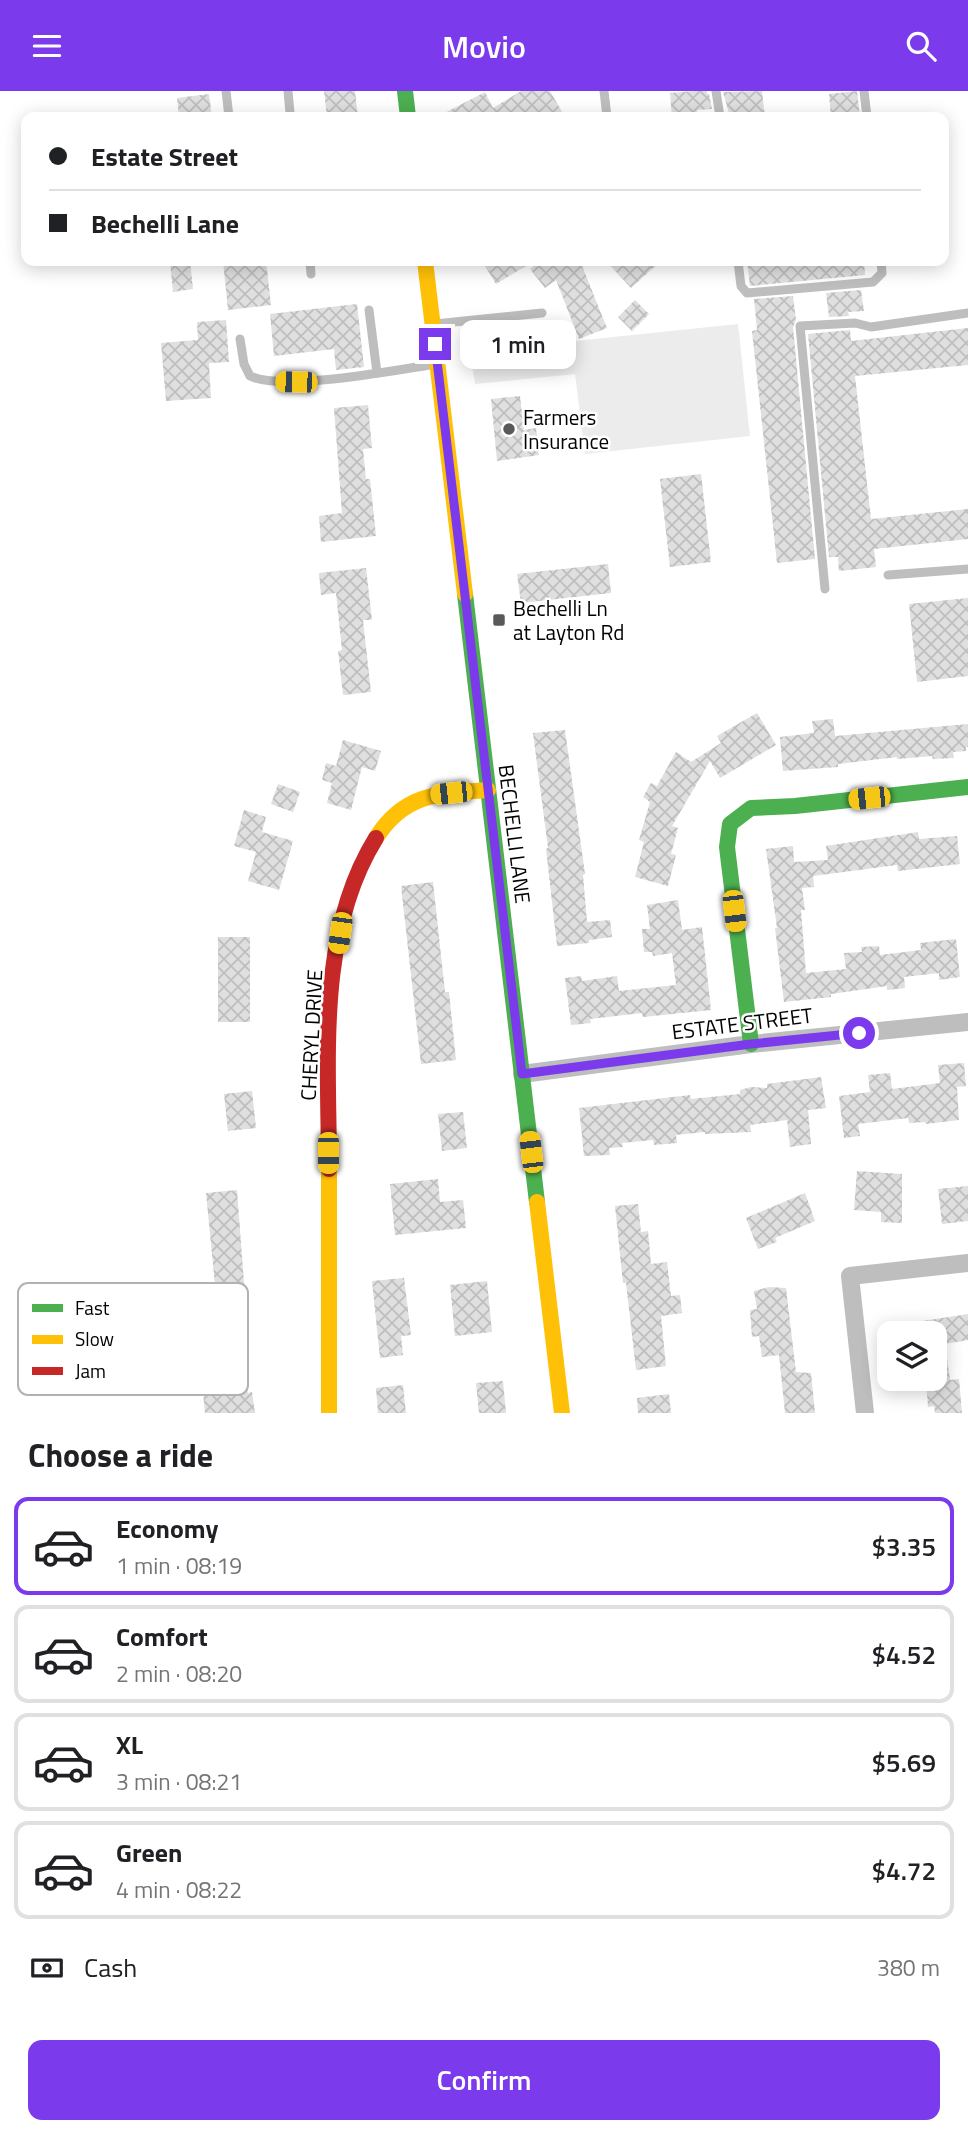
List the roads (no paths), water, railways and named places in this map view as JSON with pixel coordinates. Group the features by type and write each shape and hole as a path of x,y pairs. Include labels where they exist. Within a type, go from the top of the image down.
{"main road":[{"path":"405,91 407,112"},
{"name":"BECHELLI LANE","path":"426,266 562,1413"},
{"path":"751,1044 727,847 730,824 751,808 795,806 968,787"},
{"name":"CHERYL DRIVE","path":"329,1413 329,1021 343,916 369,850 392,817 401,809 424,797 488,790"}],"street":[{"name":"ESTATE STREET","path":"522,1074 751,1044 968,1022"},
{"path":"865,1413 850,1276 968,1263"}],"lane":[{"path":"226,91 228,112"},
{"path":"288,91 290,112"},
{"path":"604,91 606,112"},
{"path":"716,91 719,112"},
{"path":"864,91 866,112"},
{"path":"310,266 311,274"},
{"path":"739,266 741,286 747,293 873,282 882,273 881,266"},
{"path":"369,310 377,373"},
{"path":"433,324 542,313"},
{"path":"825,589 800,326 855,323 872,327 968,313"},
{"path":"240,339 244,364 250,376 260,381 296,382 438,364"},
{"path":"888,575 968,569"}],"place":[{"name":"Farmers Insurance","path":"509,429"},
{"name":"Bechelli Ln at Layton Rd","path":"499,620"}]}
